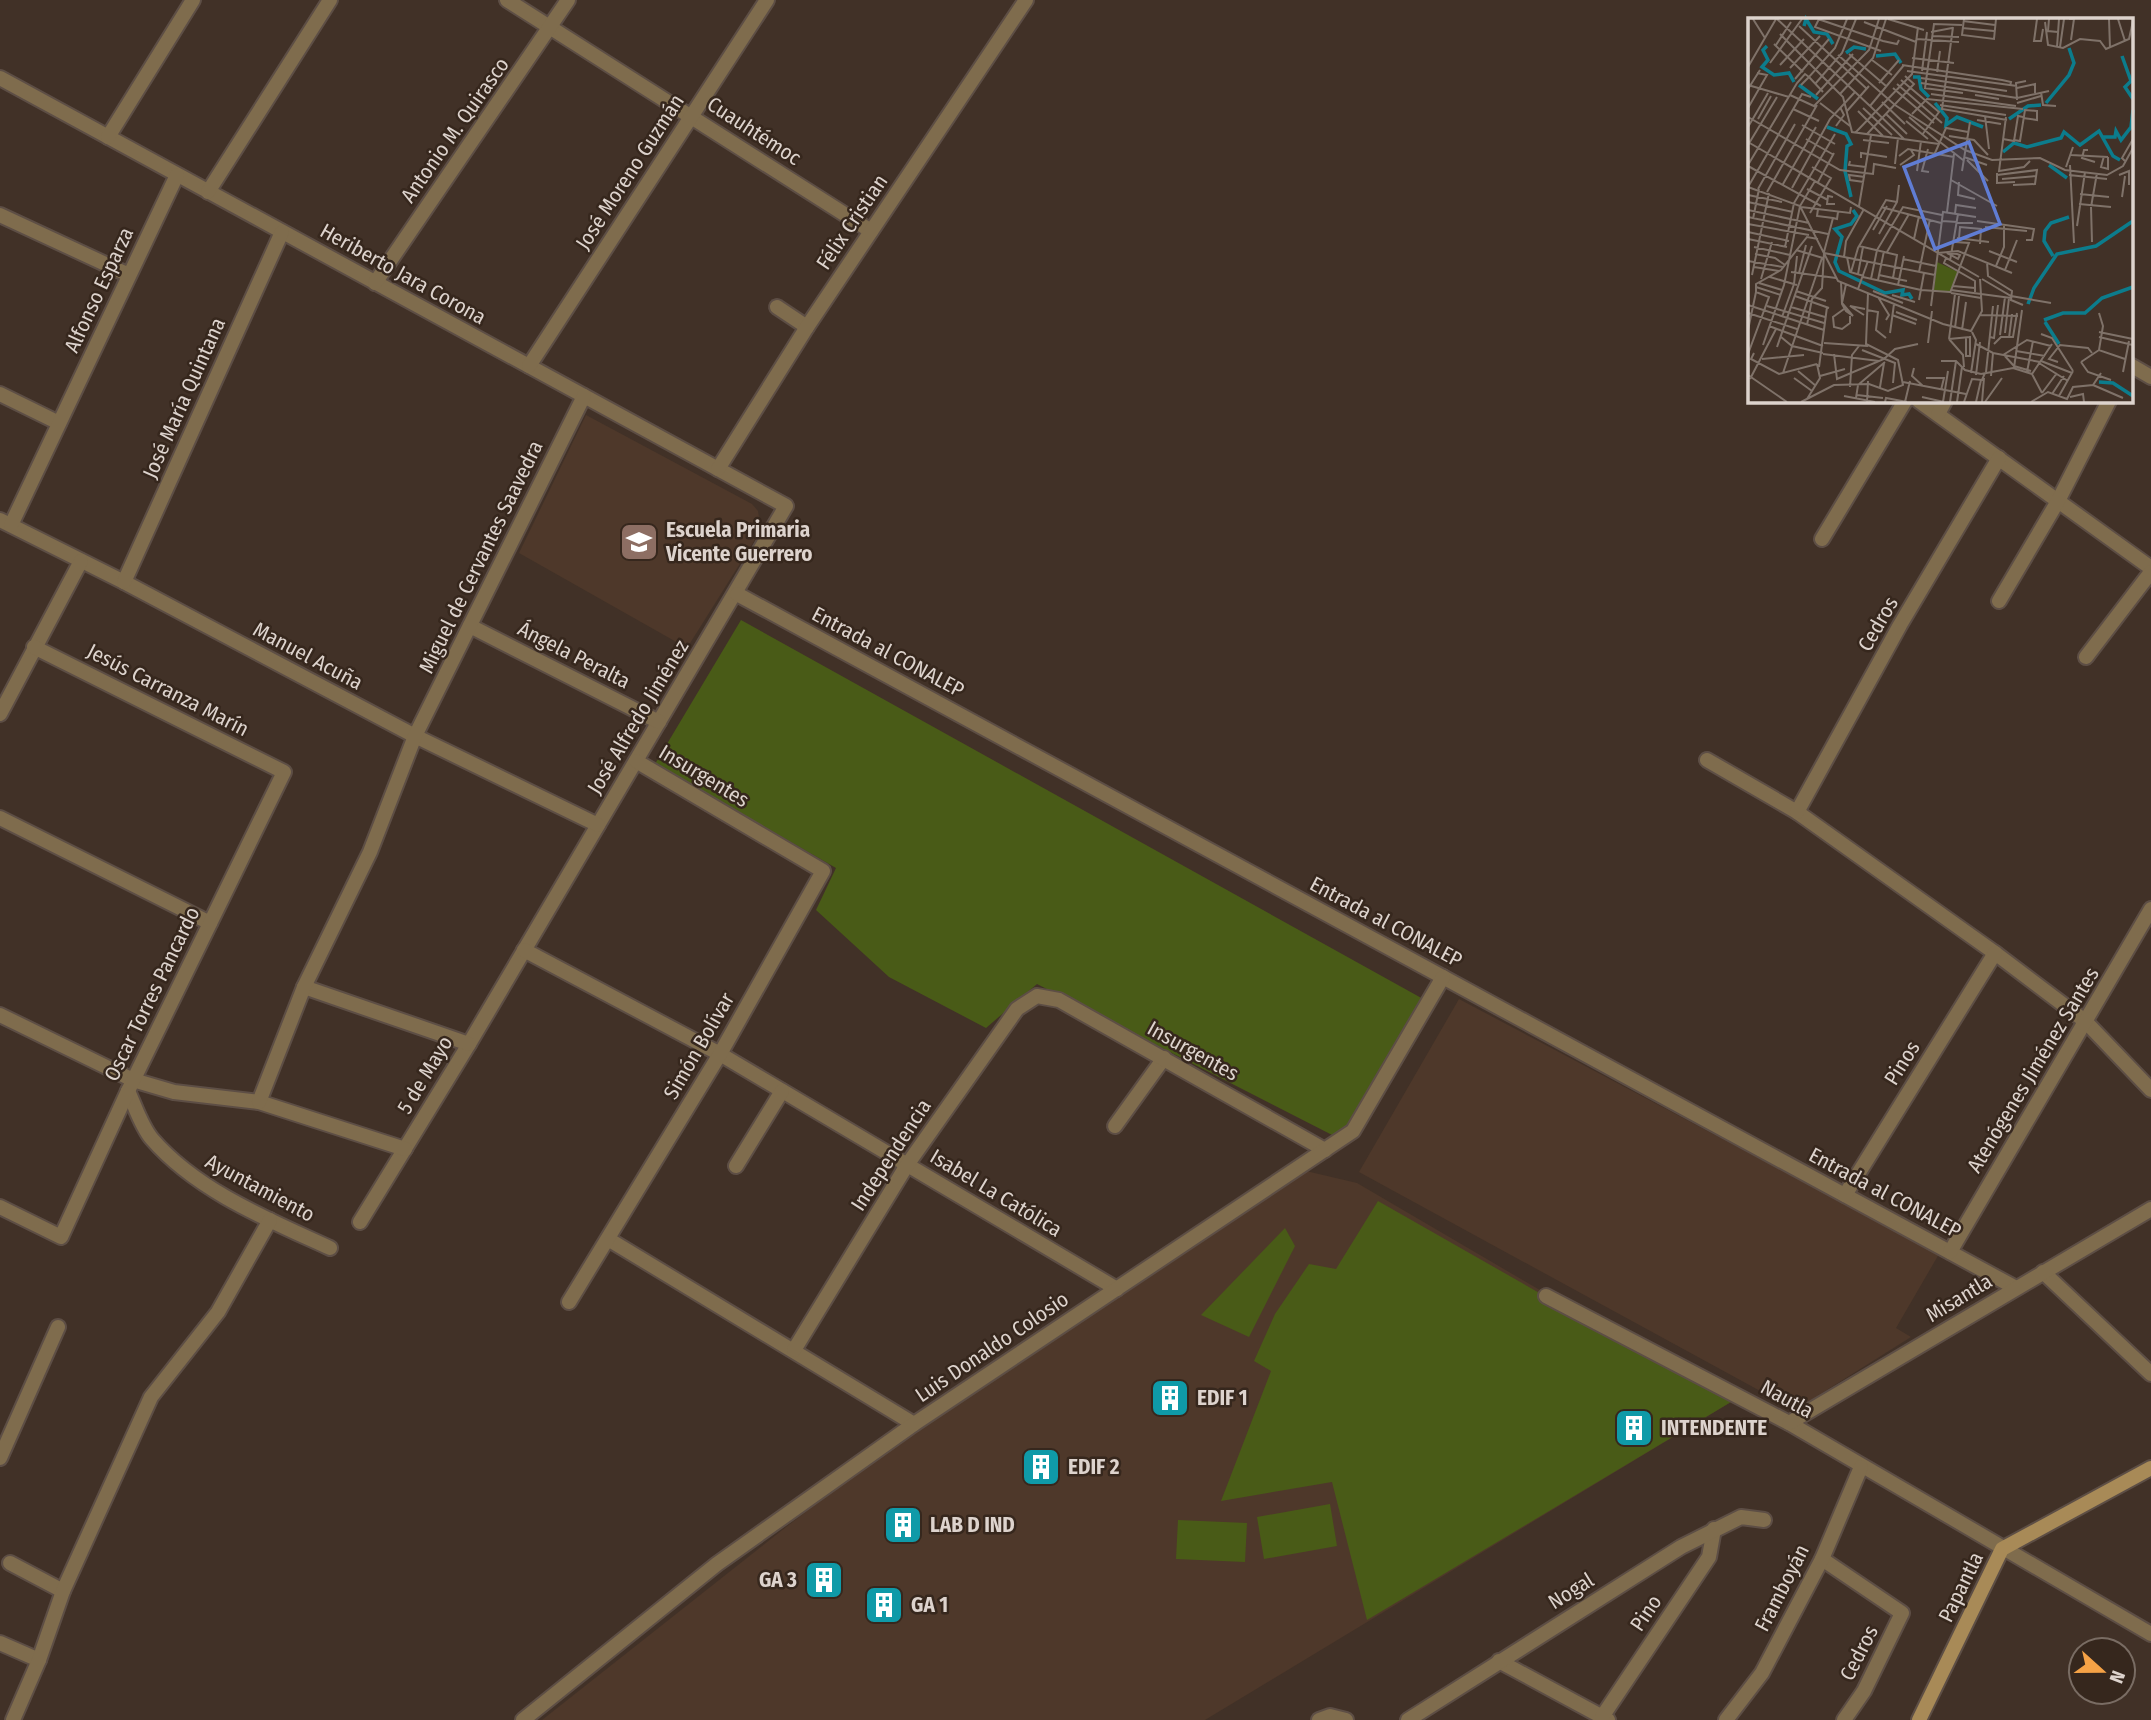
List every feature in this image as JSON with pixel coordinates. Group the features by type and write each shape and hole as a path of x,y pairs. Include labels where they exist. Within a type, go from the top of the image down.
{"street":[{"path":"108,137 193,0"},
{"path":"208,192 330,0"},
{"name":"Cuauhtémoc","path":"507,0 871,231"},
{"name":"Antonio M. Quirasco","path":"375,283 568,0"},
{"name":"José Moreno Guzmán","path":"529,366 766,0"},
{"name":"Félix Cristian","path":"718,470 807,327 1026,0"},
{"name":"Heriberto Jara Corona","path":"0,78 786,506"},
{"name":"Alfonso Esparza","path":"6,523 59,423 177,174"},
{"path":"0,215 129,275"},
{"name":"José María Quintana","path":"124,582 282,232"},
{"path":"777,307 807,327"},
{"path":"2134,367 2151,377"},
{"path":"0,394 59,423"},
{"name":"Miguel de Cervantes Saavedra","path":"259,1102 303,988 370,852 415,736 584,396"},
{"path":"1822,539 1905,402"},
{"path":"1920,402 2151,570 2086,657"},
{"path":"1938,414 1944,402"},
{"path":"1999,601 2058,501 2108,402"},
{"name":"Cedros","path":"1797,813 1900,625 1999,458"},
{"name":"José Alfredo Jiménez","path":"524,950 737,594 786,506"},
{"name":"Manuel Acuña","path":"6,523 124,582 415,736 598,825"},
{"path":"0,715 81,561"},
{"name":"Entrada al CONALEP","path":"737,594 2016,1288"},
{"name":"Ángela Peralta","path":"470,626 659,722"},
{"name":"Jesús Carranza Marín","path":"34,647 284,772"},
{"path":"1707,760 1797,813 1995,953 2085,1021 2151,1090"},
{"name":"Insurgentes","path":"636,761 823,871"},
{"name":"Oscar Torres Pancardo","path":"0,1207 61,1237 130,1085 284,772"},
{"path":"0,818 210,923"},
{"name":"Simón Bolívar","path":"569,1302 720,1054 823,871"},
{"name":"Atenógenes Jiménez Santes","path":"1950,1252 2151,909"},
{"name":"5 de Mayo","path":"360,1222 524,950"},
{"name":"Isabel La Católica","path":"524,950 720,1054 1117,1289"},
{"name":"Pinos","path":"1845,1195 1995,953"},
{"name":"Luis Donaldo Colosio","path":"523,1720 717,1564 914,1424 1353,1131 1443,977"},
{"path":"303,988 469,1044"},
{"name":"Insurgentes","path":"1037,996 1059,1000 1325,1150"},
{"name":"Independencia","path":"794,1350 908,1165 1017,1009 1037,996"},
{"path":"0,1015 130,1085 259,1102 405,1149"},
{"path":"1115,1126 1164,1058"},
{"name":"Ayuntamiento","path":"130,1085 150,1138 191,1175 270,1220 330,1248"},
{"path":"736,1166 782,1091"},
{"name":"Misantla","path":"1789,1423 2151,1209"},
{"path":"13,1720 39,1660 62,1591 151,1397 218,1312 270,1220"},
{"path":"608,1240 914,1424"},
{"path":"2043,1272 2151,1374"},
{"name":"Nautla","path":"1546,1296 1789,1423 2151,1634"},
{"path":"0,1458 58,1327"},
{"name":"Framboyán","path":"1726,1720 1762,1673 1822,1559 1861,1467"},
{"name":"Papantla","path":"1924,1719 2002,1549 2056,1523 2151,1468"},
{"name":"Nogal","path":"1408,1720 1714,1529 1741,1517 1764,1520"},
{"name":"Pino","path":"1605,1718 1709,1557 1714,1529"},
{"name":"Cedros","path":"1822,1559 1902,1614 1864,1691 1844,1720"},
{"path":"10,1563 62,1591"},
{"path":"0,1643 39,1660"},
{"path":"1499,1661 1605,1718"},
{"path":"1319,1720 1331,1716 1346,1720"}],"shaded area":[{"name":"Escuela Primaria Vicente Guerrero","path":"586,415 752,504 758,511 761,530 687,648 519,553"},
{"path":"1459,999 1939,1254 1896,1328 1911,1337 1795,1410 1359,1172"},
{"path":"1306,1171 1357,1183 1731,1402 1205,1720 542,1720 920,1425"}],"green space":[{"path":"741,620 1434,1005 1338,1138 1037,984 986,1028 889,977 816,910 836,868 655,764"},
{"path":"1378,1201 1731,1402 1367,1620 1332,1482 1221,1501 1271,1371 1254,1361 1275,1314 1309,1264 1336,1269"},
{"path":"1285,1228 1295,1246 1249,1337 1201,1315"},
{"path":"1330,1504 1337,1546 1264,1559 1257,1517"},
{"path":"1178,1520 1247,1523 1245,1562 1176,1559"}],"place":[{"name":"Escuela Primaria Vicente Guerrero","path":"639,542"},
{"name":"EDIF 1","path":"1170,1398"},
{"name":"INTENDENTE","path":"1634,1428"},
{"name":"EDIF 2","path":"1041,1467"},
{"name":"LAB D IND","path":"903,1525"},
{"name":"GA 3","path":"824,1580"},
{"name":"GA 1","path":"884,1605"}]}
